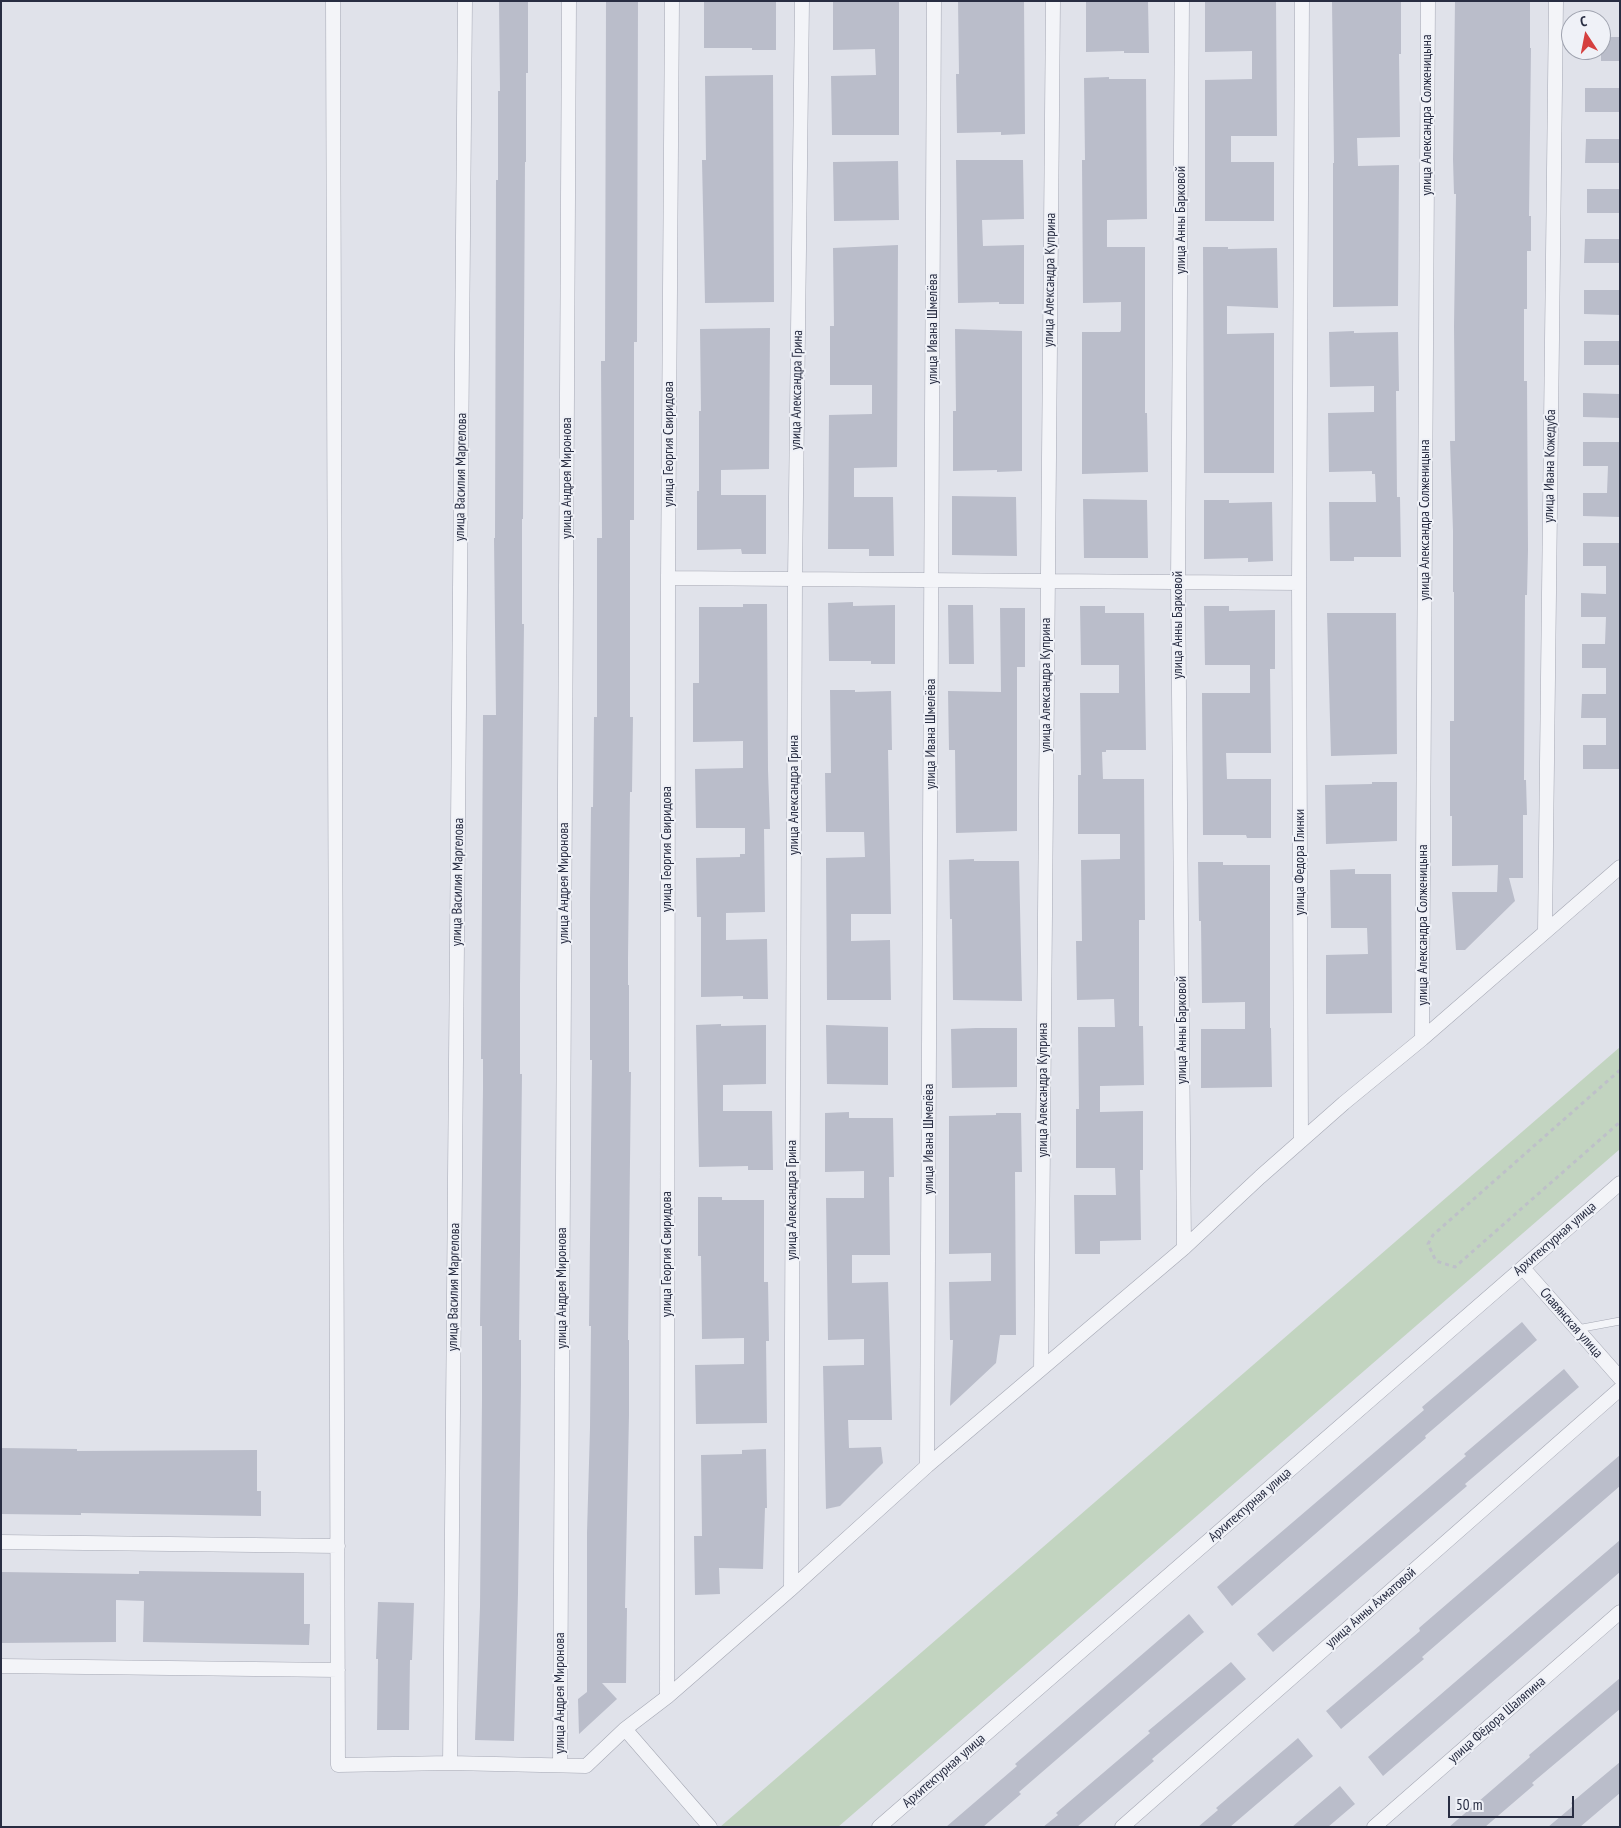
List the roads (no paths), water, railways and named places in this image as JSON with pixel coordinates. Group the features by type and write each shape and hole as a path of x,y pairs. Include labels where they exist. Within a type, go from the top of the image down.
{"street":[{"path":"333,1 338,1765 450,1763 586,1766 624,1729 667,1697 791,1589 927,1466 1184,1248 1301,1141 1620,867"},
{"name":"улица Василия Маргелова","path":"450,1763 465,1"},
{"name":"улица Андрея Миронова","path":"560,1764 569,1"},
{"name":"улица Георгия Свиридова","path":"667,1697 668,578 672,1"},
{"name":"улица Александра Грина","path":"791,1589 795,579 802,1"},
{"name":"улица Ивана Шмелёва","path":"927,1466 934,1"},
{"name":"улица Александра Куприна","path":"1041,1369 1054,1"},
{"name":"улица Анны Барковой","path":"1182,1 1178,582 1184,1248"},
{"name":"улица Федора Глинки","path":"1301,1141 1299,584 1302,1"},
{"name":"улица Александра Солженицына","path":"1422,1039 1428,1"},
{"name":"улица Ивана Кожедуба","path":"1545,930 1556,1"},
{"path":"668,578 1299,584"},
{"name":"Архитектурная улица","path":"879,1827 1620,1183"},
{"name":"Славянская улица","path":"1523,1268 1620,1378"},
{"name":"улица Анны Ахматовой","path":"1122,1827 1620,1389"},
{"path":"1,1542 338,1546"},
{"name":"улица Фёдора Шаляпина","path":"1374,1827 1620,1612"},
{"path":"1,1666 338,1670"},
{"path":"624,1729 710,1827"}],"lane":[{"path":"1577,1329 1620,1321"}]}
